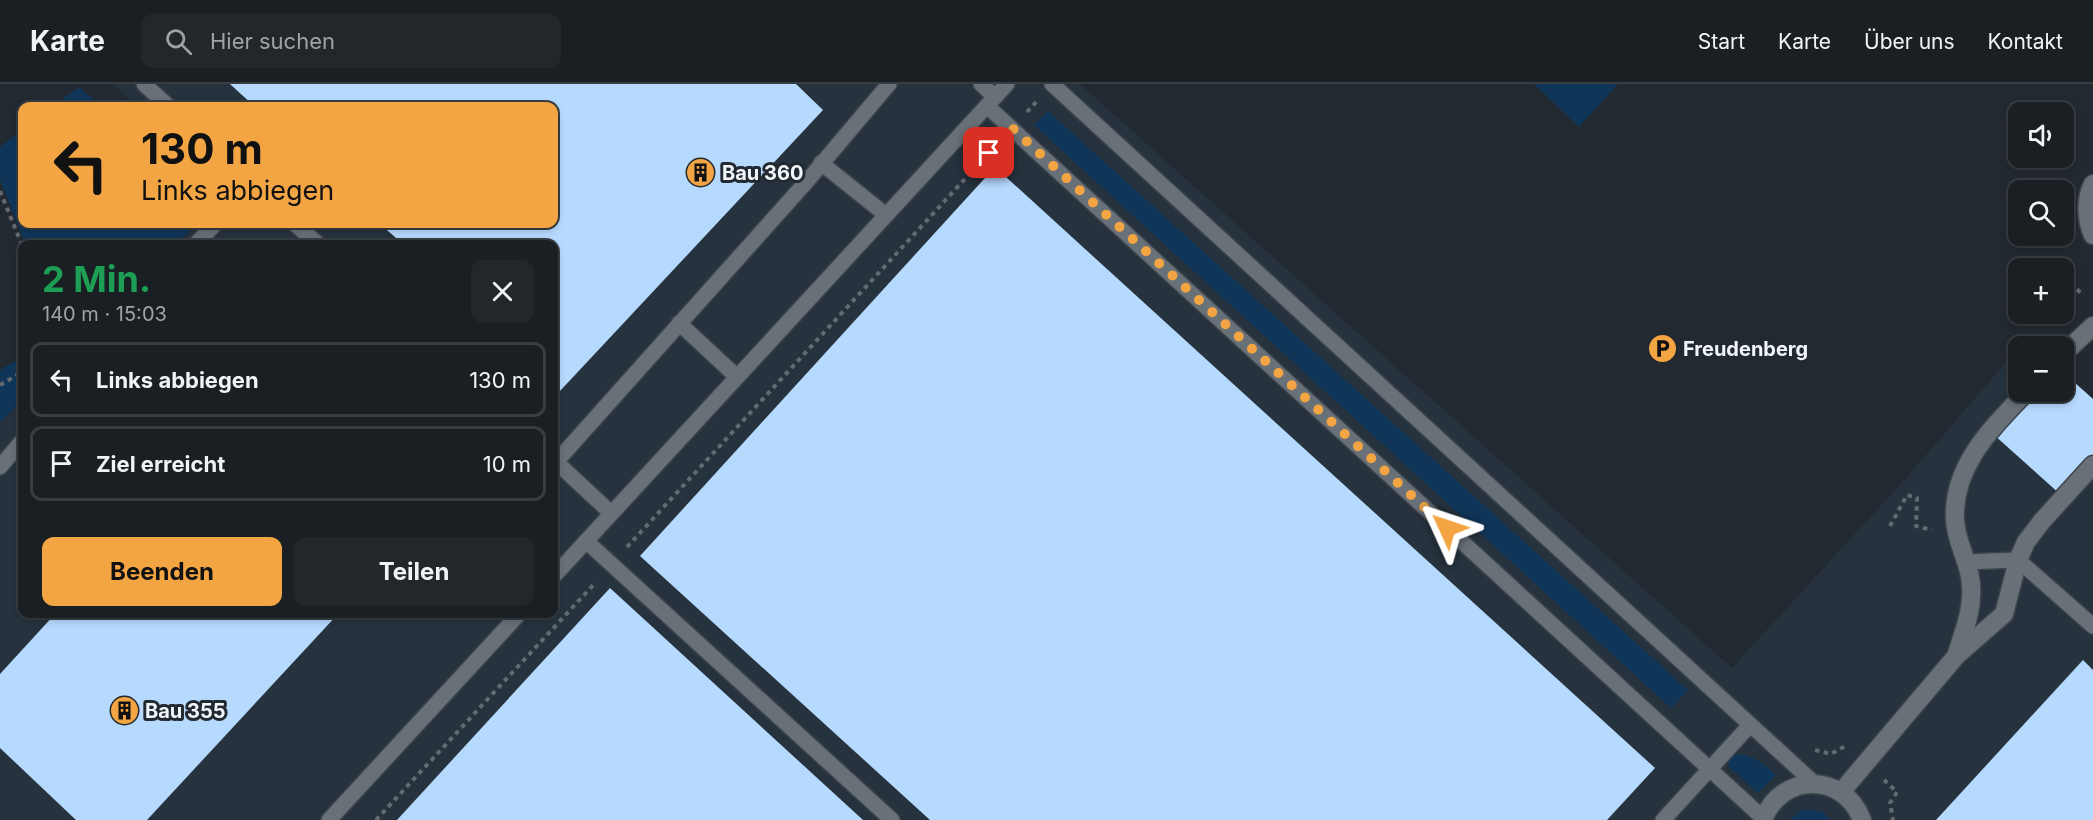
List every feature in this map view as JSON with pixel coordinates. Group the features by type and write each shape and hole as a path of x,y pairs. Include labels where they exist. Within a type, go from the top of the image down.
{"street":[{"path":"2093,184 2089,191 2087,209 2093,235"},
{"path":"2074,344 2093,326"},
{"path":"1957,655 1970,612 1971,579 1960,549 1955,521 1956,501 1962,477 1974,452 2017,402"},
{"path":"1842,791 1868,764 1957,655 2004,614 2018,560 2026,542 2093,465"},
{"path":"1763,819 1771,805 1784,792 1797,786 1814,783 1842,791 1859,811 1862,820"}],"lane":[{"path":"144,84 164,102"},
{"path":"558,458 889,84"},
{"path":"981,84 1012,128 1763,819"},
{"path":"558,572 1007,84"},
{"path":"1052,84 1814,783"},
{"path":"821,163 886,215"},
{"path":"200,240 211,228"},
{"path":"300,228 313,240"},
{"path":"679,323 736,377"},
{"path":"0,467 18,446"},
{"path":"558,464 611,513"},
{"path":"586,541 892,820"},
{"path":"1965,562 2018,560 2093,626"},
{"path":"329,820 515,618"},
{"path":"1663,820 1750,725"}],"path":[{"path":"376,820 1052,84"},
{"path":"0,191 20,240"},
{"path":"2074,286 2083,295"},
{"path":"0,385 18,374"},
{"path":"1890,526 1907,495 1917,498 1916,526 1932,530 1934,539"},
{"path":"1855,736 1847,745 1897,792 1890,803 1893,820"}],"shaded area":[{"path":"113,84 1080,84 1732,668 1907,477 2008,360 2008,402 2074,402 2074,382 2093,399 2093,820 0,820 0,422 18,404 18,618 558,618 558,240 181,240 194,228 558,228 558,102 132,102"},
{"path":"1534,84 1618,84 1579,127"},
{"path":"79,87 96,102 58,102"},
{"path":"1048,111 1688,690 1671,708 1034,125"},
{"path":"18,133 18,226 0,180 0,147"},
{"path":"19,228 193,228 180,240 23,240"},
{"path":"18,359 18,404 0,422 0,370"},
{"path":"1736,754 1758,761 1776,775 1758,793 1728,766 1731,756"},
{"path":"1808,809 1823,812 1830,820 1790,820 1800,811"}],"building":[{"path":"230,84 796,84 823,110 560,391 558,389 558,240 398,240 385,228 558,228 558,102 250,102"},
{"path":"995,167 1655,768 1607,820 930,820 640,556"},
{"path":"2074,382 2093,399 2093,460 2061,495 1993,434 2023,402 2074,402"},
{"path":"610,588 863,820 397,820"},
{"name":"Bau 355","path":"51,618 334,618 147,820 76,820 0,748 0,674"},
{"path":"2083,660 2093,670 2093,820 1936,820"}],"place":[{"name":"Bau 360","path":"701,173"},
{"name":"Freudenberg","path":"1662,349"},
{"name":"Bau 355","path":"124,711"}],"route":[{"path":"989,153 1012,128 1447,528"}]}
